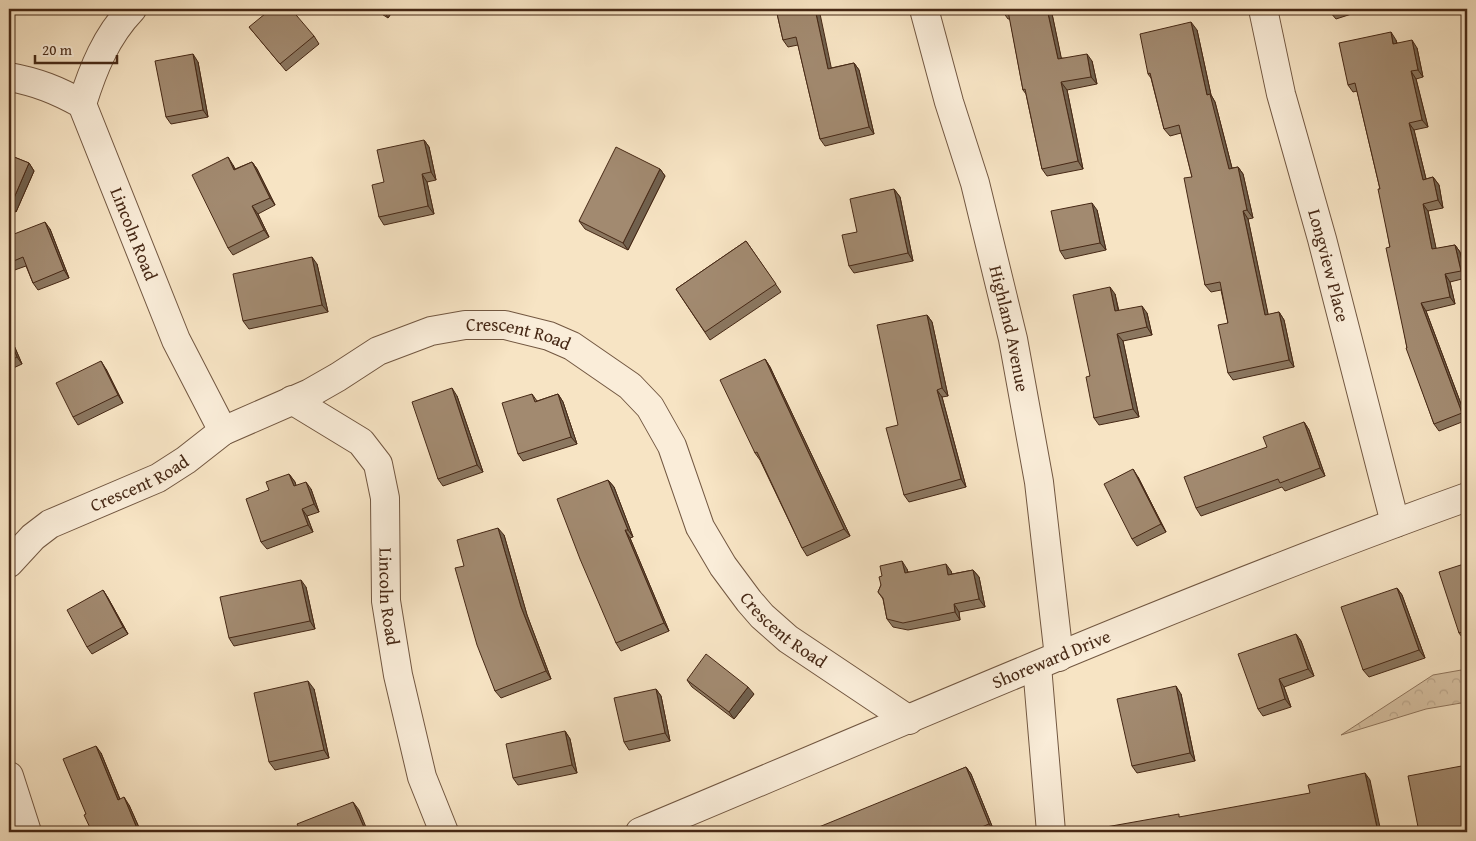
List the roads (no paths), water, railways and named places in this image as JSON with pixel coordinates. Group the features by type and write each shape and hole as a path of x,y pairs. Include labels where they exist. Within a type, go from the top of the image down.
{"street":[{"path":"9,77 30,81 57,90 82,104 89,81 104,48 122,19 132,9"},
{"name":"Highland Avenue","path":"924,9 949,102 975,183 1013,339 1038,482 1048,662 1051,832"},
{"name":"Longview Place","path":"1263,9 1281,94 1322,238 1394,523"},
{"name":"Lincoln Road","path":"82,104 176,340 223,431"},
{"name":"Crescent Road","path":"9,563 33,537 50,524 158,478 186,460 223,431 310,393 378,351 431,331 465,325 504,325 549,336 572,346 630,386 650,407 672,446 700,527 723,566 762,616 774,628 805,651 909,720"},
{"name":"Lincoln Road","path":"292,400 361,442 378,464 385,498 386,600 398,674 422,777 444,832"},
{"name":"Shoreward Drive","path":"640,832 1048,662 1394,523 1467,496"},
{"path":"9,776 27,832"}]}
